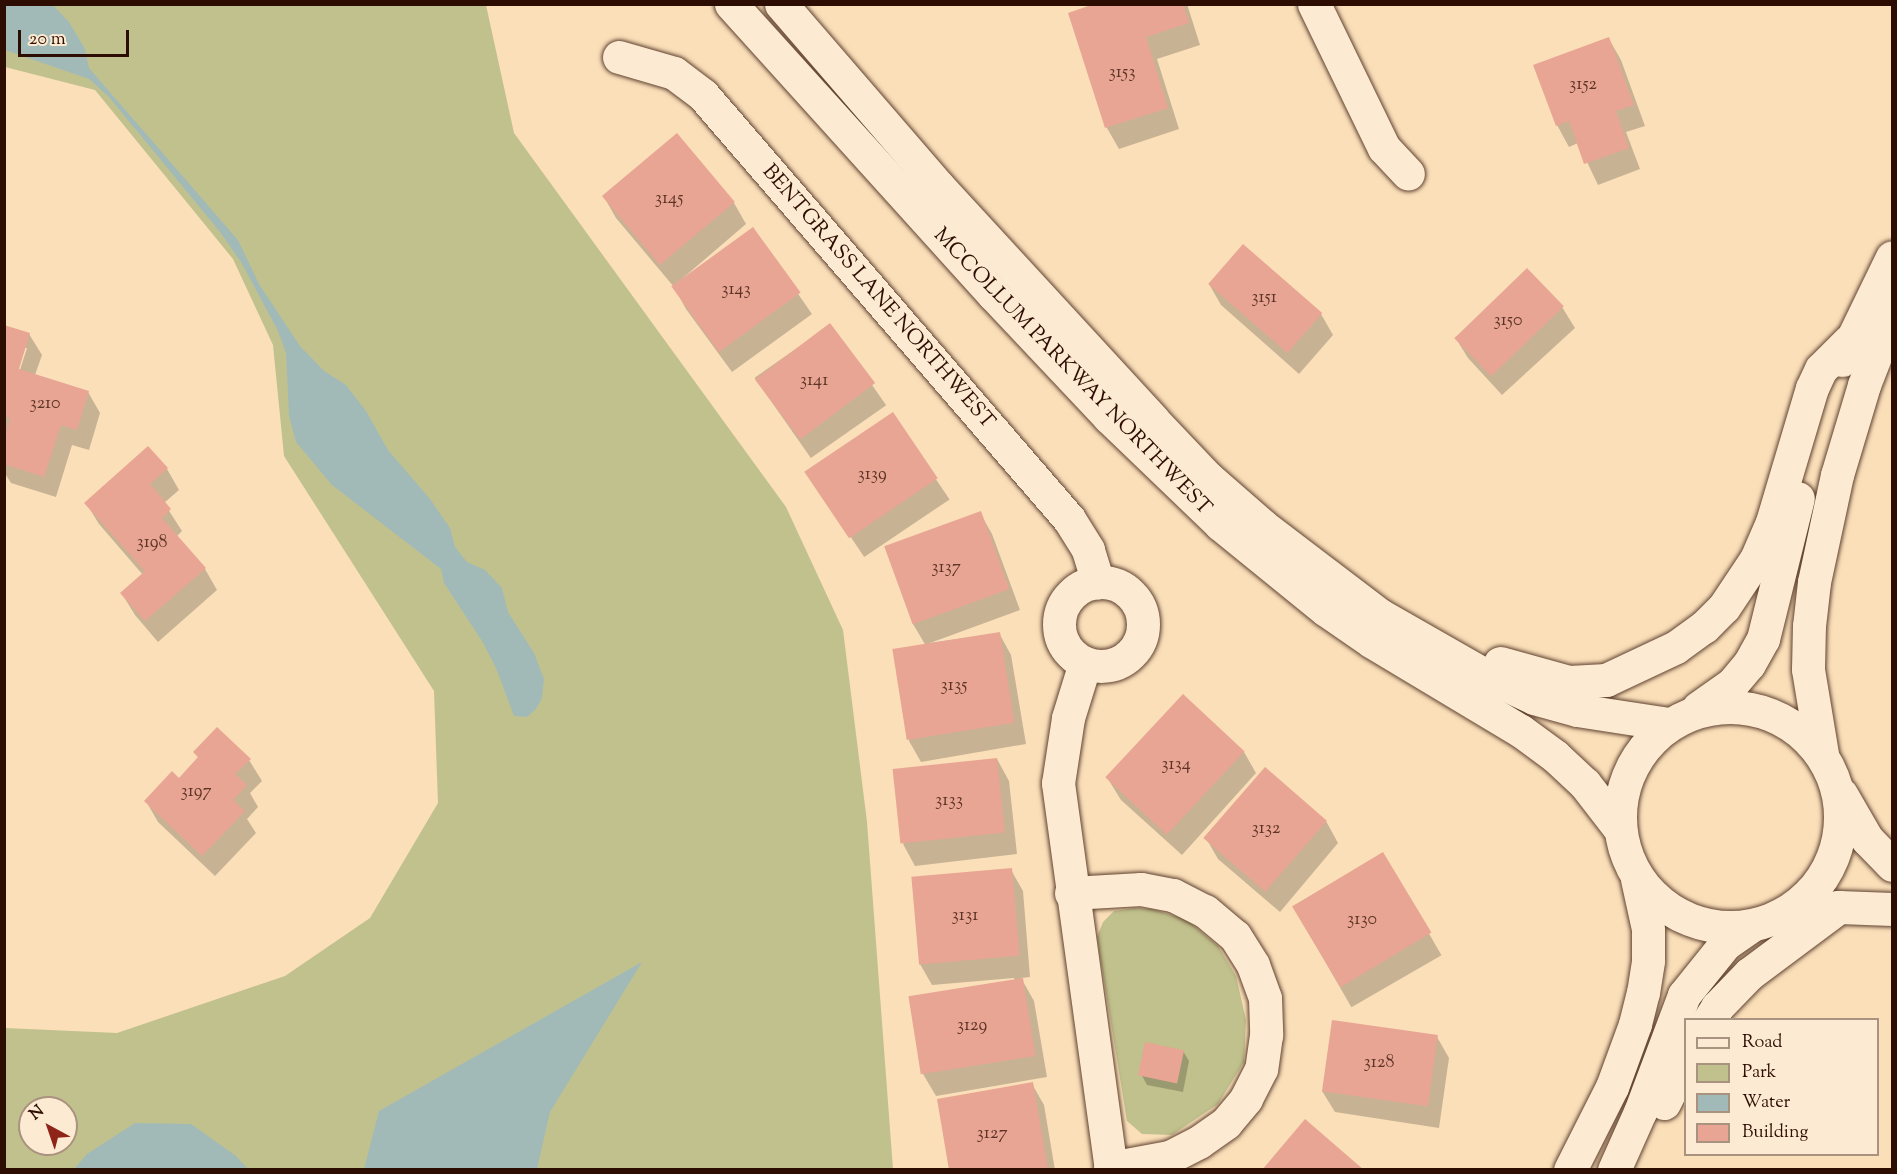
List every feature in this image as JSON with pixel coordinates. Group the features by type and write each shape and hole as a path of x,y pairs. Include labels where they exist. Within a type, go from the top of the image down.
{"street":[{"name":"MCCOLLUM PARKWAY NORTHWEST","path":"731,4 994,295 1110,417 1220,524 1326,610 1371,641 1521,731 1555,756 1585,784 1619,828"},
{"name":"MCCOLLUM PARKWAY NORTHWEST","path":"781,4 939,187 1208,478 1263,526 1345,590 1455,660 1534,698 1583,712 1681,718"},
{"path":"1314,4 1384,148 1408,174"},
{"name":"BENTGRASS LANE NORTHWEST","path":"619,57 674,72 703,95 1070,519 1088,550 1098,582"},
{"path":"1570,1170 1612,1087 1635,1024 1648,960 1648,929 1643,897 1625,853 1619,828 1621,798 1630,769 1647,744 1732,684 1749,664 1763,639 1816,433 1849,341 1893,257"},
{"path":"1893,313 1863,385 1824,529 1814,582 1809,626 1808,669 1822,754 1837,787 1867,839 1893,865"},
{"path":"1455,660 1492,660 1569,682 1606,680 1676,647 1704,627 1724,607 1756,559 1772,522 1812,388 1821,369 1849,341"},
{"path":"1098,582 1111,583 1124,588 1134,597 1141,609 1142,630 1135,649 1125,658 1098,666 1085,663 1073,655 1064,644 1059,631 1059,617 1064,603 1072,592 1098,582"},
{"path":"1071,893 1141,890 1173,895 1205,911 1235,936 1253,965 1265,998 1266,1035 1261,1069 1246,1099 1226,1123 1199,1142 1169,1157 1111,1169 1071,893 1058,783 1068,717 1085,663"},
{"path":"1681,718 1728,706 1746,707 1775,715 1801,731 1822,754"},
{"path":"1785,913 1813,889 1833,859 1841,823 1837,787"},
{"path":"1636,876 1660,904 1679,915 1699,923 1725,927 1751,926"},
{"path":"1710,1018 1717,1007 1749,974 1839,907"},
{"path":"1614,1170 1640,1112 1684,995 1725,944 1751,926 1785,913 1839,907 1893,909"},
{"path":"1625,1170 1637,1156 1684,1063"}],"green space":[{"path":"5,5 486,5 514,133 786,507 843,630 867,822 893,1169 5,1170 5,1028 117,1033 285,976 370,918 438,803 434,691 284,456 273,345 233,259 95,90 5,67"},
{"path":"1135,908 1152,909 1187,920 1218,946 1236,976 1246,1020 1244,1062 1218,1104 1172,1135 1142,1134 1127,1121 1097,937 1103,922 1114,911"}],"water":[{"path":"4,5 53,5 69,22 85,49 89,68 238,240 259,284 300,346 324,371 346,385 366,411 388,450 430,499 450,528 455,547 467,562 485,570 502,588 508,612 534,653 544,679 542,698 536,709 527,717 514,716 496,668 482,641 444,583 441,569 332,485 296,442 289,416 286,353 278,331 241,262 220,232 109,97 89,79 5,50"},
{"path":"642,962 550,1112 537,1169 364,1169 379,1111"},
{"path":"135,1123 191,1124 236,1156 248,1169 74,1169 87,1154"}],"building":[{"path":"1094,4 1183,4 1189,23 1146,37 1168,108 1105,128 1068,13"},
{"path":"1609,37 1634,105 1616,111 1629,148 1584,164 1569,121 1556,126 1533,65"},
{"path":"677,133 735,202 660,265 602,196"},
{"path":"753,227 801,293 719,352 671,286"},
{"path":"1243,244 1322,313 1287,353 1208,284"},
{"path":"1527,268 1564,306 1491,376 1454,338"},
{"path":"830,323 875,383 800,439 755,380"},
{"path":"4,325 30,333 19,369 89,391 77,430 61,425 44,477 4,464 4,437 10,418 4,416"},
{"path":"893,412 938,478 849,538 804,472"},
{"path":"148,446 168,468 150,484 171,509 162,518 206,568 145,621 120,593 145,571 84,503"},
{"path":"981,511 1009,589 913,624 884,546"},
{"path":"1000,632 1014,723 907,740 892,649"},
{"path":"1183,694 1244,751 1167,835 1105,777"},
{"path":"217,727 251,759 235,774 247,785 233,800 245,811 202,856 144,801 172,771 179,778 198,757 193,752"},
{"path":"997,758 1005,833 900,844 893,769"},
{"path":"1265,767 1327,821 1265,892 1203,838"},
{"path":"1383,852 1431,933 1341,987 1292,907"},
{"path":"1012,868 1020,956 919,964 911,877"},
{"path":"1023,978 1035,1056 921,1074 908,996"},
{"path":"1332,1020 1438,1035 1428,1106 1322,1091"},
{"path":"1145,1042 1184,1050 1177,1084 1138,1075"},
{"path":"1033,1082 1048,1170 949,1170 937,1099"},
{"path":"1305,1119 1364,1170 1262,1170"}]}
